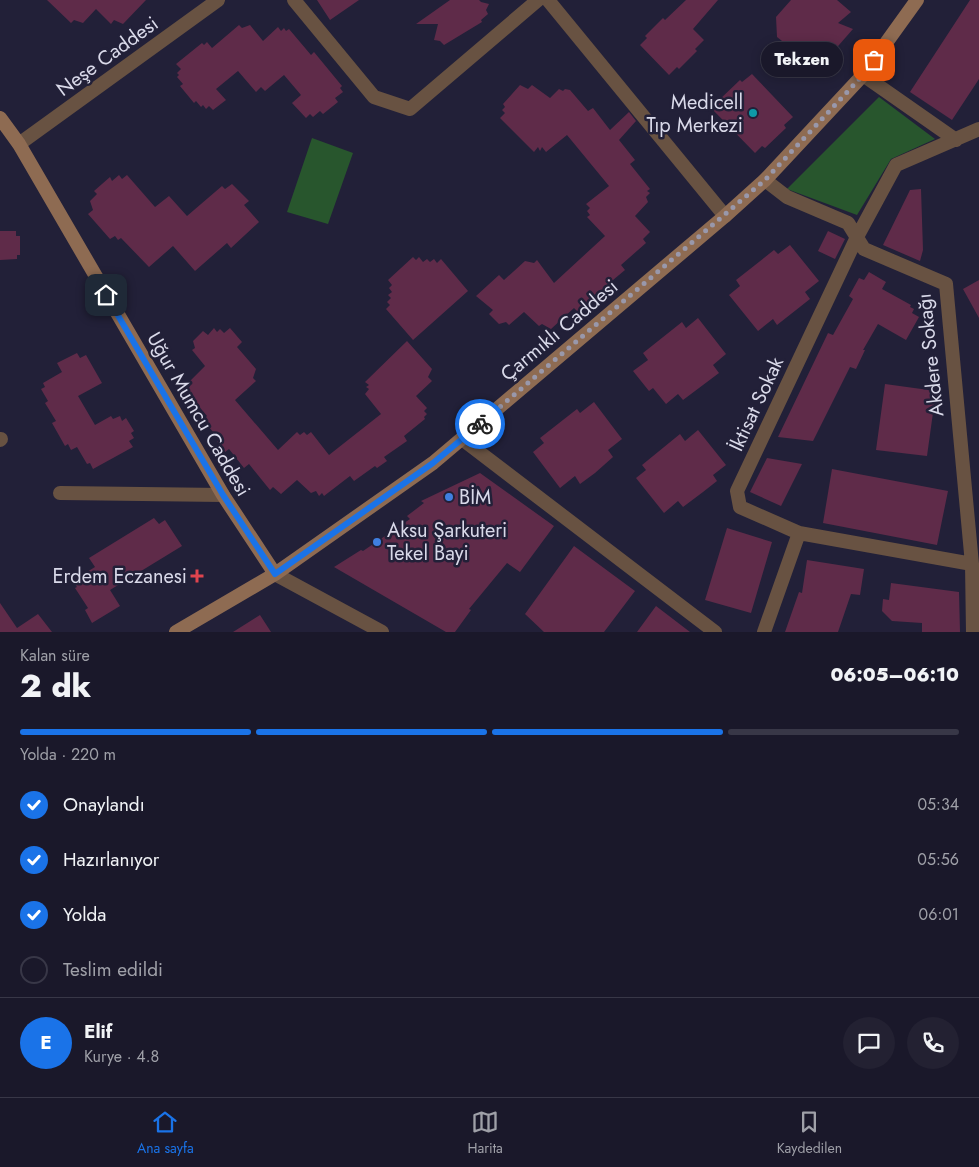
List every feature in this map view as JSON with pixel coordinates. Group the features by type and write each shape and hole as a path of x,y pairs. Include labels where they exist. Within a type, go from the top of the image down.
{"main road":[{"name":"Çarmıklı Caddesi","path":"176,632 275,574 402,486 462,439 725,216 765,180 863,75 917,0"},
{"name":"Uğur Mumcu Caddesi","path":"0,118 19,144 223,495 275,574"}],"street":[{"name":"Neşe Caddesi","path":"19,144 218,0"},
{"path":"294,0 374,97 410,109 538,0"},
{"path":"548,0 725,216"},
{"path":"863,75 956,140"},
{"name":"İktisat Sokak","path":"972,564 799,533 740,507 737,491 857,237 896,165 979,129"},
{"name":"Akdere Sokağı","path":"765,180 787,197 848,223 864,249 946,284 972,564 973,632"},
{"path":"462,439 715,632"},
{"path":"60,493 223,495"},
{"path":"764,632 799,533"},
{"path":"275,574 382,632"}],"green space":[{"path":"879,97 935,139 891,159 857,215 787,189"},
{"path":"312,138 353,153 328,224 287,212"}],"building":[{"path":"47,0 146,0 123,24 114,20 111,24 96,9 83,23 74,20 71,23"},
{"path":"317,0 359,0 330,20"},
{"path":"450,0 479,0 489,4 486,10 488,14 481,20 482,22 444,45 440,41 434,40 438,24 416,24"},
{"path":"686,0 718,0 693,29 704,40 695,49 697,51 679,69 677,67 669,75 640,45 647,38 645,36 663,18 665,20"},
{"path":"791,0 837,0 851,12 838,23 853,29 825,61 816,48 807,61 777,37 776,17"},
{"path":"970,0 979,0 979,79 952,120 910,92"},
{"path":"239,25 242,28 250,25 263,41 278,27 281,31 284,28 286,31 289,29 311,55 314,52 342,86 340,88 343,92 335,98 338,102 323,114 320,111 313,117 310,114 306,118 292,103 301,95 284,75 265,91 261,87 256,92 238,71 216,89 226,100 213,110 209,106 206,109 203,105 201,107 196,101 194,103 180,86 183,84 177,77 179,75 177,73 181,69 176,64 202,43 204,45 207,42 212,48"},
{"name":"Medicell Tıp Merkezi","path":"752,74 793,117 784,125 786,128 765,148 762,146 755,153 713,110 720,103 718,101 740,80 742,82"},
{"path":"520,85 528,89 532,85 550,98 559,89 563,91 565,89 570,90 588,111 593,108 610,130 629,112 636,121 619,140 635,160 630,164 650,189 647,191 650,193 646,197 648,202 635,216 650,232 643,239 646,243 621,265 625,270 607,285 609,289 600,297 597,295 578,312 574,308 551,329 542,324 539,326 524,312 509,325 506,322 499,324 489,314 493,310 476,296 499,275 504,280 525,261 534,263 537,260 554,283 605,236 587,217 590,215 587,211 590,208 586,204 609,186 567,135 546,152 542,147 540,151 538,147 534,152 500,118 505,113 502,110 505,107 503,104"},
{"path":"119,175 122,179 127,175 155,207 169,196 187,216 222,186 225,189 232,184 249,201 244,205 259,222 231,248 227,243 195,271 173,246 149,267 121,238 118,240 115,236 110,239 88,214 93,210 90,201 97,194 94,191 110,177 112,181"},
{"path":"921,189 923,250 920,261 883,245 910,190"},
{"path":"0,231 16,231 16,236 20,236 20,255 17,255 17,259 0,260"},
{"path":"828,231 845,239 835,259 818,251"},
{"path":"790,245 819,281 805,292 810,299 777,325 773,319 758,331 729,295 740,286 736,280 774,250 778,254"},
{"path":"413,257 416,260 419,257 423,262 427,259 430,262 434,259 437,263 441,259 468,291 413,340 386,309 390,305 387,302 391,298 388,295 392,292 389,288 392,285 388,280"},
{"path":"869,272 886,282 882,289 911,305 910,307 914,309 912,313 919,317 906,340 878,324 863,350 865,350 856,369 850,367 813,441 778,437 828,333 833,335 853,299 849,296 859,278 864,280"},
{"path":"979,280 979,318 963,289"},
{"path":"698,318 726,354 713,365 719,373 683,400 678,394 666,404 653,388 649,391 633,371 648,360 643,353 682,322 686,328"},
{"path":"214,328 217,332 220,329 224,333 230,328 242,342 237,347 256,369 253,378 256,381 235,400 278,450 297,432 300,435 304,432 307,435 311,432 329,455 381,414 365,394 369,389 366,387 369,385 365,382 407,341 432,369 428,377 432,381 416,396 427,408 424,411 427,414 424,417 425,419 404,436 407,441 384,457 387,461 377,468 375,466 354,481 350,476 324,496 322,493 319,496 316,491 311,493 297,480 281,494 273,487 270,490 249,464 244,468 229,449 225,452 217,442 219,439 203,420 207,416 187,392 191,384 190,381 205,366 192,350 195,348 193,341 203,331 208,335"},
{"path":"77,353 80,358 86,355 102,383 78,396 95,425 111,416 113,419 120,416 122,421 126,418 134,431 131,433 134,438 129,441 133,447 93,469 90,463 87,464 77,447 71,450 68,444 65,446 52,423 56,421 45,403 48,401 41,389 45,387 43,383 62,372 57,363"},
{"path":"885,384 936,391 927,456 876,450"},
{"path":"594,402 622,439 608,450 613,457 595,473 580,484 575,476 560,488 533,452 544,443 540,438 577,409 580,413"},
{"path":"698,430 726,465 713,475 717,481 703,492 683,507 678,501 664,513 636,478 646,470 642,465 680,434 685,441"},
{"path":"767,458 802,464 781,506 750,492"},
{"path":"832,469 948,491 937,545 823,523"},
{"path":"480,473 554,526 520,572 507,563 469,609 471,610 455,632 446,632 334,567 361,550 363,551 410,519 407,516 424,503 421,501"},
{"path":"154,518 159,524 165,520 182,546 110,590 120,606 92,623 85,610 88,608 75,588 77,587 74,583 78,580 77,578 95,567 89,558"},
{"path":"727,528 772,542 751,613 705,600"},
{"path":"574,546 635,591 604,632 544,632 525,614"},
{"path":"807,560 864,569 860,595 851,594 838,632 785,632 799,592 802,593"},
{"path":"891,583 959,592 960,632 922,632 922,623 892,621 882,611 883,599 889,600"},
{"path":"0,603 17,628 38,614 52,632 0,632"},
{"path":"656,606 690,632 637,632"},
{"path":"260,615 271,632 233,632"}],"way so far":[{"path":"480,424 765,180 863,75 874,60"}],"place":[{"name":"Tekzen","path":"874,60"},
{"name":"Medicell Tıp Merkezi","path":"753,113"},
{"name":"BİM","path":"449,497"},
{"name":"Aksu Şarkuteri Tekel Bayi","path":"377,542"},
{"name":"Erdem Eczanesi","path":"197,576"}],"route":[{"path":"106,295 223,495 275,574 330,538 433,463 480,424"}]}
